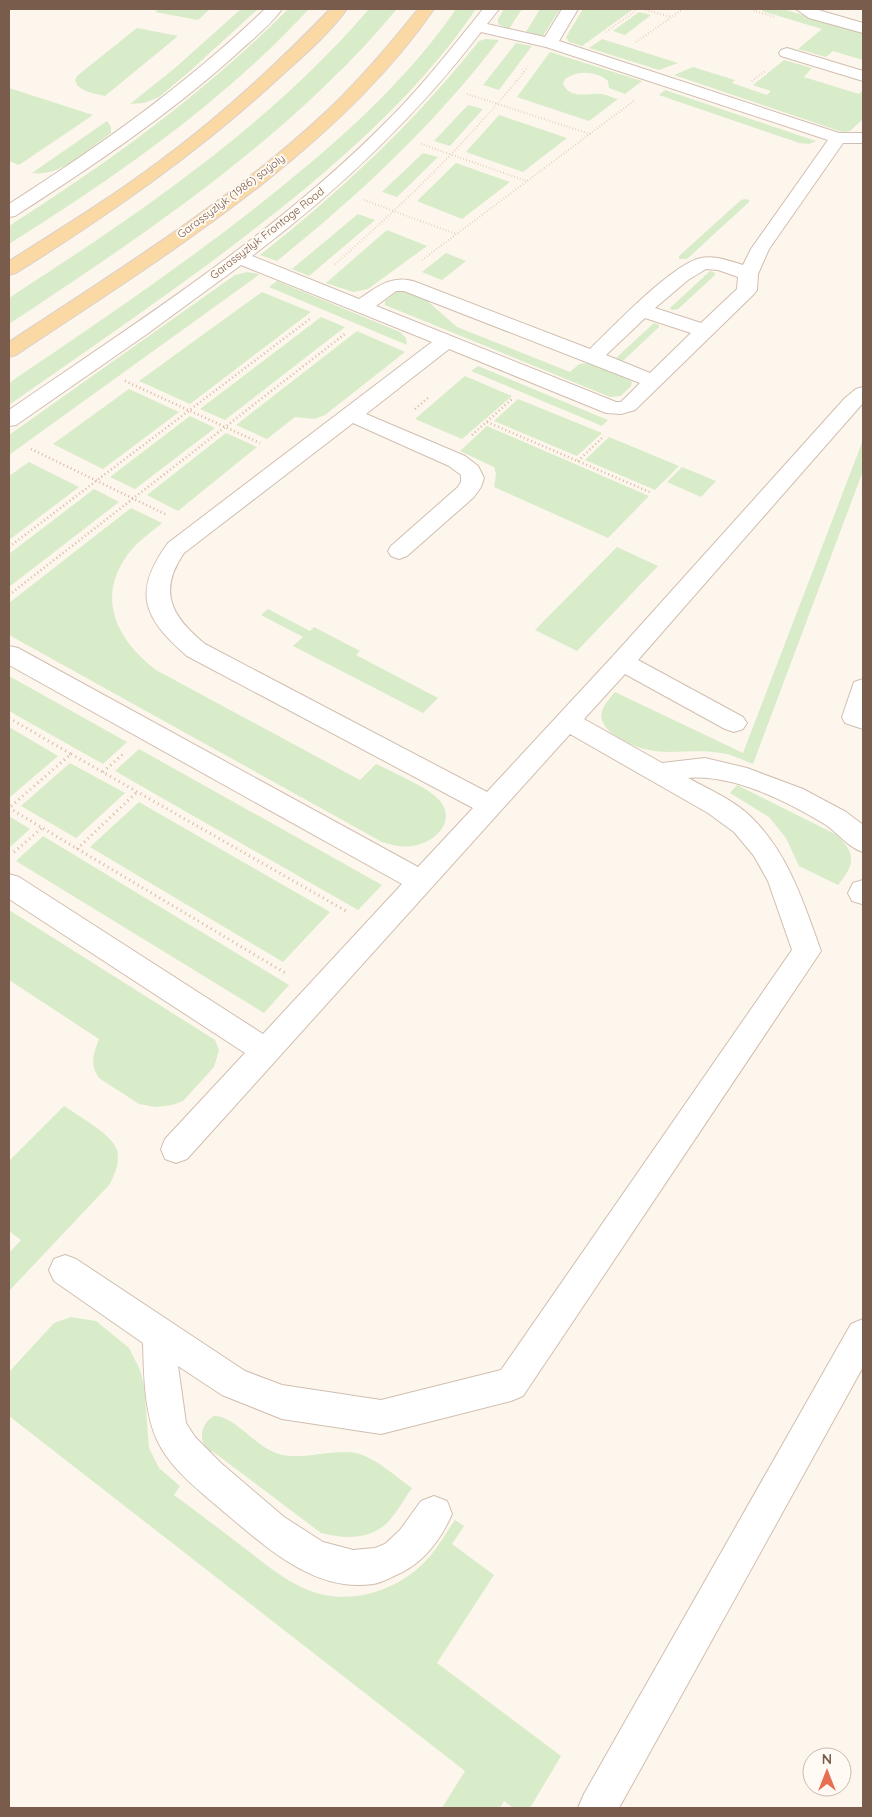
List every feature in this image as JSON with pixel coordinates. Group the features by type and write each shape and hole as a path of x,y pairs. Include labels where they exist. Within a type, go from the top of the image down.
{"main road":[{"path":"9,269 105,208 163,166 249,97 339,9"},
{"name":"Garaşsyzlyk (1986) şaýoly","path":"9,351 179,236 296,147 335,112 364,82 426,9"}],"street":[{"path":"9,212 104,151 192,85 274,9"},
{"name":"Garassyzlyk Frontage Road","path":"9,420 240,258 357,160 422,96 491,9"},
{"path":"550,43 570,9"},
{"path":"804,9 815,15 863,28"},
{"path":"478,26 550,43 838,138 863,137"},
{"path":"787,53 863,76"},
{"path":"240,258 613,408 621,408 628,406 747,290 748,274 760,249 838,138"},
{"path":"593,357 642,310 690,269 702,263 718,264 748,274"},
{"path":"362,306 391,286 406,285 654,381"},
{"path":"642,310 704,331"},
{"path":"447,341 176,548 163,567 159,595 162,614 176,634 196,650 490,805"},
{"path":"176,1149 622,662 852,402 863,393"},
{"path":"351,416 448,457 467,468 473,475 473,484 398,552"},
{"path":"9,654 421,881"},
{"path":"622,662 734,723"},
{"path":"863,688 854,717 863,720"},
{"path":"64,1270 234,1383 282,1402 381,1417 511,1384 807,950 781,880 763,849 743,825 723,811 567,721"},
{"path":"658,773 690,768 710,768 748,777 836,817 851,828 863,842"},
{"path":"9,885 266,1051"},
{"path":"160,1335 161,1384 170,1428 190,1456 214,1480 280,1536 310,1557 343,1567 370,1567 396,1557 412,1544 434,1514"},
{"path":"598,1808 863,1335"}],"path":[{"path":"610,37 602,35 638,9"},
{"path":"643,9 671,17"},
{"path":"642,47 633,44 683,9"},
{"path":"757,9 754,11 781,18"},
{"path":"331,267 396,210 453,154 498,104 542,49 550,43"},
{"path":"751,82 787,53"},
{"path":"421,260 661,80"},
{"path":"467,94 590,134"},
{"path":"421,144 528,181"},
{"path":"364,200 396,210 456,234"},
{"path":"9,547 312,318"},
{"path":"9,595 346,332"},
{"path":"125,381 262,444"},
{"path":"411,413 432,395"},
{"path":"448,457 517,395"},
{"path":"487,422 652,493"},
{"path":"32,449 168,516"},
{"path":"9,718 346,911 339,918"},
{"path":"71,754 9,808 287,975 293,968"},
{"path":"77,849 137,792"},
{"path":"9,857 42,828"}],"green space":[{"path":"159,9 210,9 198,20 155,12"},
{"path":"241,9 258,9 159,97 144,103 130,104 175,68"},
{"path":"288,9 309,9 241,76 167,136 89,192 9,244 9,226 119,152 189,98 256,40"},
{"path":"369,9 397,9 355,56 310,100 215,180 164,218 9,324 9,298 153,201 245,130 330,52"},
{"path":"456,9 476,9 437,61 393,109 346,154 226,251 9,405 9,383 184,262 252,211 332,145 377,102 419,57"},
{"path":"504,9 522,9 509,29 498,24 498,19"},
{"path":"540,9 560,9 543,36 526,32"},
{"path":"583,9 632,10 582,46 569,42 566,37"},
{"path":"765,9 782,9 863,32 863,60 833,51 826,57 798,49 822,29 762,11"},
{"path":"639,12 651,15 625,35 613,31"},
{"path":"137,28 178,36 105,96 83,90 79,87 75,80 77,76"},
{"path":"486,39 499,40 422,130 367,184 277,261 260,255 348,181 429,100 479,41"},
{"path":"602,39 678,63 659,70 589,48"},
{"path":"516,43 532,46 499,90 483,85"},
{"path":"550,52 642,81 625,94 609,88 608,81 598,75 581,73 565,79 563,83 566,89 575,94 602,94 618,99 589,121 517,97"},
{"path":"784,60 812,68 804,77 859,94 863,90 863,119 850,131 842,132 674,75 693,67 735,80 732,83 767,95 771,91 753,85"},
{"path":"9,88 93,115 19,165 9,161"},
{"path":"665,90 816,141 809,144 799,143 659,95"},
{"path":"468,105 483,109 450,146 434,141"},
{"path":"499,115 567,138 523,172 466,152"},
{"path":"107,121 111,127 111,133 74,160 54,171 32,173"},
{"path":"423,153 438,157 397,197 382,192"},
{"path":"456,163 510,182 462,219 417,201"},
{"path":"741,200 749,200 749,202 687,259 679,259 679,256"},
{"path":"358,214 375,220 309,276 292,269"},
{"path":"387,230 427,246 368,289 353,292 326,283"},
{"path":"446,253 466,261 442,280 422,272"},
{"path":"710,271 715,273 715,275 678,309 672,310 670,308"},
{"path":"247,272 260,274 9,455 9,435 235,275"},
{"path":"277,281 400,332 406,338 407,345 269,287"},
{"path":"403,291 424,298 457,327 570,372 579,364 589,363 628,379 632,382 631,386 621,396 610,397 385,305 385,301 396,292"},
{"path":"262,292 311,312 190,404 139,381"},
{"path":"321,317 345,327 225,420 200,409"},
{"path":"654,323 659,325 659,327 625,359 622,361 616,358"},
{"path":"357,331 405,352 325,415 314,419 295,417 267,439 236,425"},
{"path":"478,366 608,420 602,426 471,371"},
{"path":"465,376 512,396 462,439 415,419"},
{"path":"129,389 179,412 103,469 53,444"},
{"path":"518,399 602,433 577,456 494,421"},
{"path":"190,416 215,428 135,489 110,477"},
{"path":"487,426 649,496 608,538 494,487 496,474 494,467 460,451"},
{"path":"226,433 257,447 178,511 147,495"},
{"path":"609,437 679,466 655,490 585,460"},
{"path":"863,440 863,471 753,764 720,753 660,752 649,750 637,747 618,738 604,725 601,715 607,701 615,692 743,753"},
{"path":"29,462 79,487 9,540 9,476"},
{"path":"682,467 716,481 701,497 667,482"},
{"path":"94,489 119,502 9,587 9,554"},
{"path":"131,508 162,523 133,548 121,565 114,582 112,598 114,614 129,644 141,657 156,670 360,780 376,764 420,786 435,796 445,809 444,824 435,836 421,844 409,847 382,842 9,635 9,603"},
{"path":"617,547 658,566 577,651 535,630"},
{"path":"268,609 310,631 314,627 360,651 356,655 438,698 423,713 293,646 303,637 261,615"},
{"path":"9,676 127,742 103,764 9,711"},
{"path":"9,727 58,756 9,798"},
{"path":"139,749 382,885 358,910 115,771"},
{"path":"70,763 125,793 76,838 21,806"},
{"path":"737,785 835,834 847,847 851,859 848,871 838,885 799,866 786,838 769,817 730,793"},
{"path":"139,802 330,912 283,962 90,847"},
{"path":"9,816 30,829 9,848"},
{"path":"43,836 289,985 264,1013 16,861"},
{"path":"9,910 215,1040 219,1050 214,1067 183,1101 172,1105 155,1107 139,1104 99,1078 93,1063 99,1039 9,980"},
{"path":"64,1106 109,1138 118,1154 116,1167 110,1184 9,1291 9,1253 21,1240 9,1231 9,1161"},
{"path":"71,1317 96,1321 129,1348 140,1370 144,1385 149,1448 159,1468 180,1486 174,1495 273,1570 301,1587 318,1593 354,1596 388,1587 404,1579 431,1555 455,1520 464,1526 452,1544 494,1575 437,1663 561,1756 530,1808 513,1808 504,1801 500,1808 442,1808 465,1771 9,1416 9,1372 54,1323"},
{"path":"214,1416 230,1421 260,1444 276,1453 306,1456 346,1452 363,1455 378,1463 412,1488 391,1519 373,1533 347,1537 321,1533 207,1449 202,1439 203,1428 209,1419"}]}
